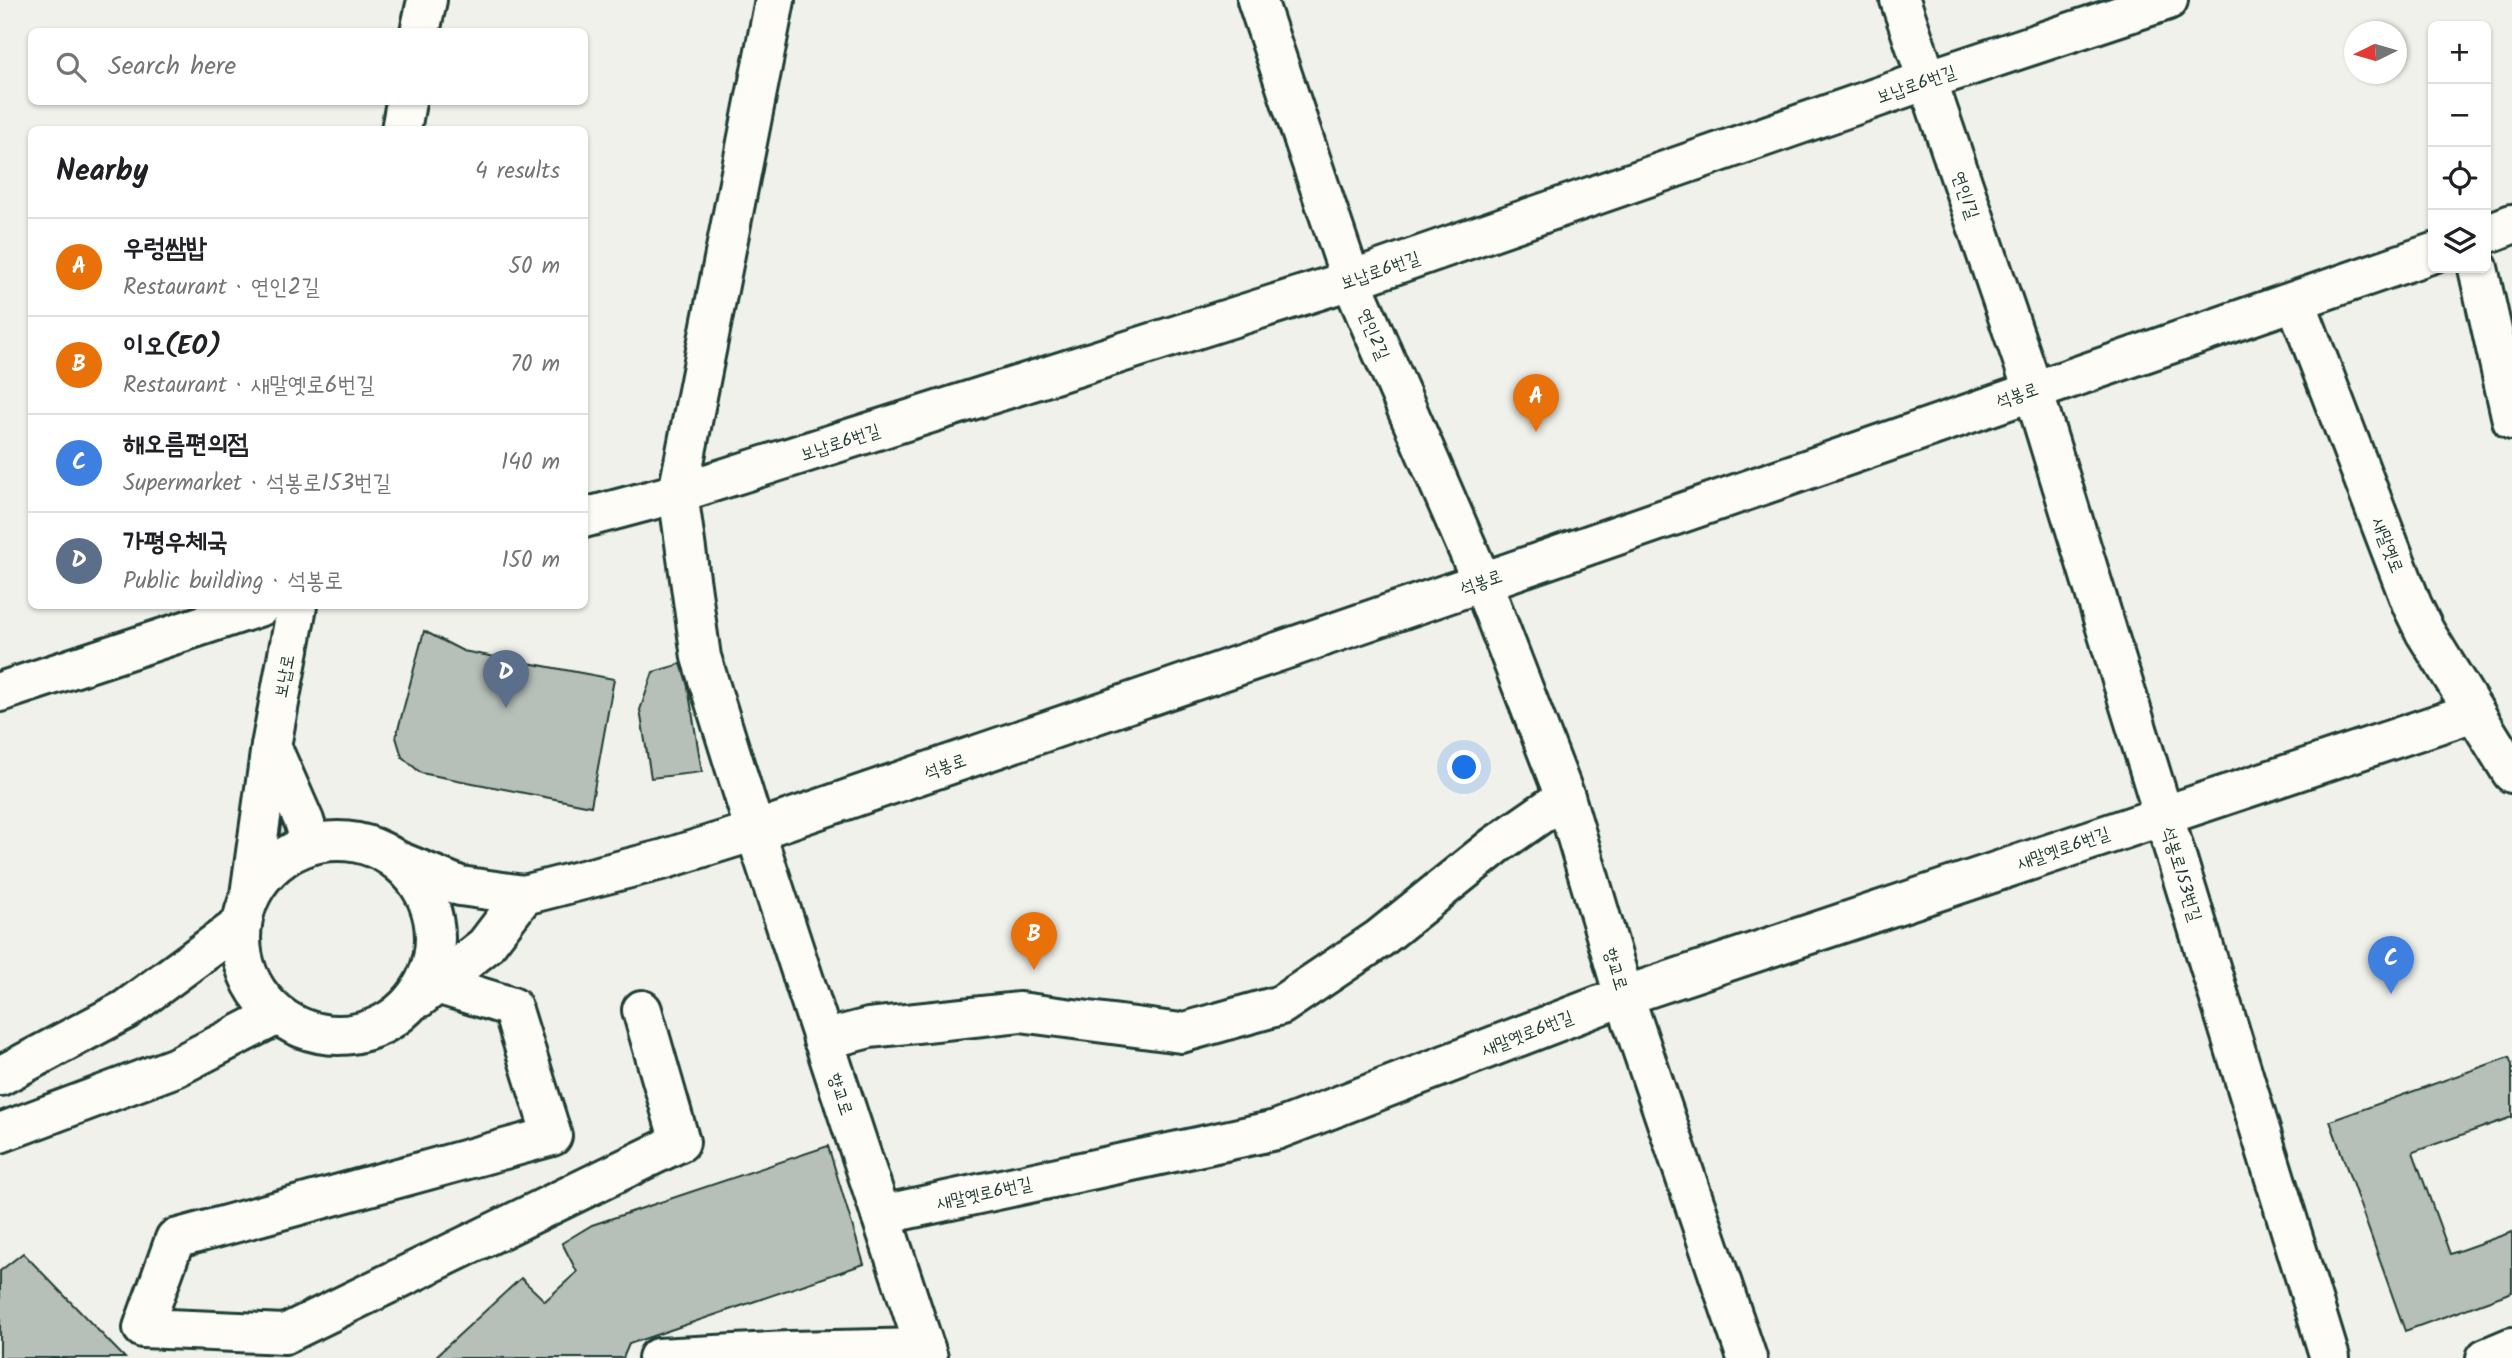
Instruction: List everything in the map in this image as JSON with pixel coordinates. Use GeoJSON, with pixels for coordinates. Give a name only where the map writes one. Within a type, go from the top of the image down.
{"type":"FeatureCollection","features":[{"type":"Feature","properties":{"kind":"street"},"geometry":{"type":"LineString","coordinates":[[421,28],[426,0]]}},
{"type":"Feature","properties":{"kind":"street","name":"향교로"},"geometry":{"type":"LineString","coordinates":[[775,0],[678,494],[701,657],[755,831],[926,1353]]}},
{"type":"Feature","properties":{"kind":"street","name":"연인2길"},"geometry":{"type":"LineString","coordinates":[[1257,0],[1350,280],[1482,582]]}},
{"type":"Feature","properties":{"kind":"street","name":"연인1길"},"geometry":{"type":"LineString","coordinates":[[1900,0],[2033,390]]}},
{"type":"Feature","properties":{"kind":"street","name":"보납로6번길"},"geometry":{"type":"LineString","coordinates":[[588,517],[678,494],[1350,280],[1927,80],[2168,0]]}},
{"type":"Feature","properties":{"kind":"street"},"geometry":{"type":"LineString","coordinates":[[402,126],[405,105]]}},
{"type":"Feature","properties":{"kind":"street"},"geometry":{"type":"LineString","coordinates":[[2491,232],[2512,225]]}},
{"type":"Feature","properties":{"kind":"street","name":"석봉로"},"geometry":{"type":"LineString","coordinates":[[524,895],[665,859],[755,831],[2428,255]]}},
{"type":"Feature","properties":{"kind":"street"},"geometry":{"type":"LineString","coordinates":[[2479,273],[2512,421]]}},
{"type":"Feature","properties":{"kind":"street","name":"새말옛로"},"geometry":{"type":"LineString","coordinates":[[2296,302],[2399,576],[2425,632],[2512,773]]}},
{"type":"Feature","properties":{"kind":"street","name":"석봉로153번길"},"geometry":{"type":"LineString","coordinates":[[2033,390],[2330,1358]]}},
{"type":"Feature","properties":{"kind":"street","name":"향교로"},"geometry":{"type":"LineString","coordinates":[[1482,582],[1565,797],[1624,996],[1747,1358]]}},
{"type":"Feature","properties":{"kind":"street"},"geometry":{"type":"LineString","coordinates":[[0,691],[252,609]]}},
{"type":"Feature","properties":{"kind":"street","name":"보납로"},"geometry":{"type":"LineString","coordinates":[[246,911],[271,746],[296,609]]}},
{"type":"Feature","properties":{"kind":"street","name":"새말옛로6번길"},"geometry":{"type":"LineString","coordinates":[[881,1215],[1276,1130],[1624,996],[2474,712]]}},
{"type":"Feature","properties":{"kind":"street"},"geometry":{"type":"LineString","coordinates":[[271,746],[304,821],[311,844]]}},
{"type":"Feature","properties":{"kind":"street"},"geometry":{"type":"LineString","coordinates":[[823,1040],[869,1028],[1020,1012],[1181,1032],[1281,1004],[1379,939],[1496,845],[1565,797]]}},
{"type":"Feature","properties":{"kind":"street"},"geometry":{"type":"LineString","coordinates":[[341,840],[371,845],[398,861],[460,886],[524,895],[485,946],[388,1023],[366,1032],[343,1036],[319,1035],[297,1027],[277,1015],[259,996],[248,974],[241,949],[246,911],[265,874],[285,856],[311,844],[341,840]]}},
{"type":"Feature","properties":{"kind":"street"},"geometry":{"type":"LineString","coordinates":[[398,861],[421,885],[433,916],[436,949],[427,981],[407,1009]]}},
{"type":"Feature","properties":{"kind":"street"},"geometry":{"type":"LineString","coordinates":[[0,1076],[125,1010],[246,911]]}},
{"type":"Feature","properties":{"kind":"street"},"geometry":{"type":"LineString","coordinates":[[437,984],[512,1007],[571,1195]]}},
{"type":"Feature","properties":{"kind":"street"},"geometry":{"type":"LineString","coordinates":[[552,1136],[175,1239],[143,1328],[285,1334],[680,1142],[642,1010]]}},
{"type":"Feature","properties":{"kind":"street"},"geometry":{"type":"LineString","coordinates":[[0,1133],[176,1067],[277,1015]]}},
{"type":"Feature","properties":{"kind":"street"},"geometry":{"type":"LineString","coordinates":[[2486,1358],[2512,1347]]}},
{"type":"Feature","properties":{"kind":"street"},"geometry":{"type":"LineString","coordinates":[[658,1358],[789,1351],[926,1353]]}},
{"type":"Feature","properties":{"kind":"building"},"geometry":{"type":"Polygon","coordinates":[[[424,631],[463,651],[614,679],[591,806],[421,773],[402,757],[396,737],[424,631]]]}},
{"type":"Feature","properties":{"kind":"building"},"geometry":{"type":"Polygon","coordinates":[[[684,663],[702,772],[651,778],[640,710],[653,672],[684,663]]]}},
{"type":"Feature","properties":{"kind":"building"},"geometry":{"type":"Polygon","coordinates":[[[2509,1057],[2512,1065],[2512,1117],[2413,1152],[2450,1254],[2512,1232],[2512,1292],[2405,1331],[2330,1121],[2509,1057]]]}},
{"type":"Feature","properties":{"kind":"building"},"geometry":{"type":"Polygon","coordinates":[[[828,1146],[864,1264],[629,1344],[623,1358],[434,1358],[521,1278],[545,1301],[577,1272],[562,1243],[592,1225],[828,1146]]]}},
{"type":"Feature","properties":{"kind":"building"},"geometry":{"type":"Polygon","coordinates":[[[23,1253],[125,1358],[0,1358],[0,1271],[23,1253]]]}},
{"type":"Feature","properties":{"kind":"place","name":"우렁쌈밥"},"geometry":{"type":"Point","coordinates":[1536,432]}},
{"type":"Feature","properties":{"kind":"place","name":"가평우체국"},"geometry":{"type":"Point","coordinates":[506,708]}},
{"type":"Feature","properties":{"kind":"place","name":"이오(EO)"},"geometry":{"type":"Point","coordinates":[1034,970]}},
{"type":"Feature","properties":{"kind":"place","name":"해오름편의점"},"geometry":{"type":"Point","coordinates":[2391,994]}}]}
